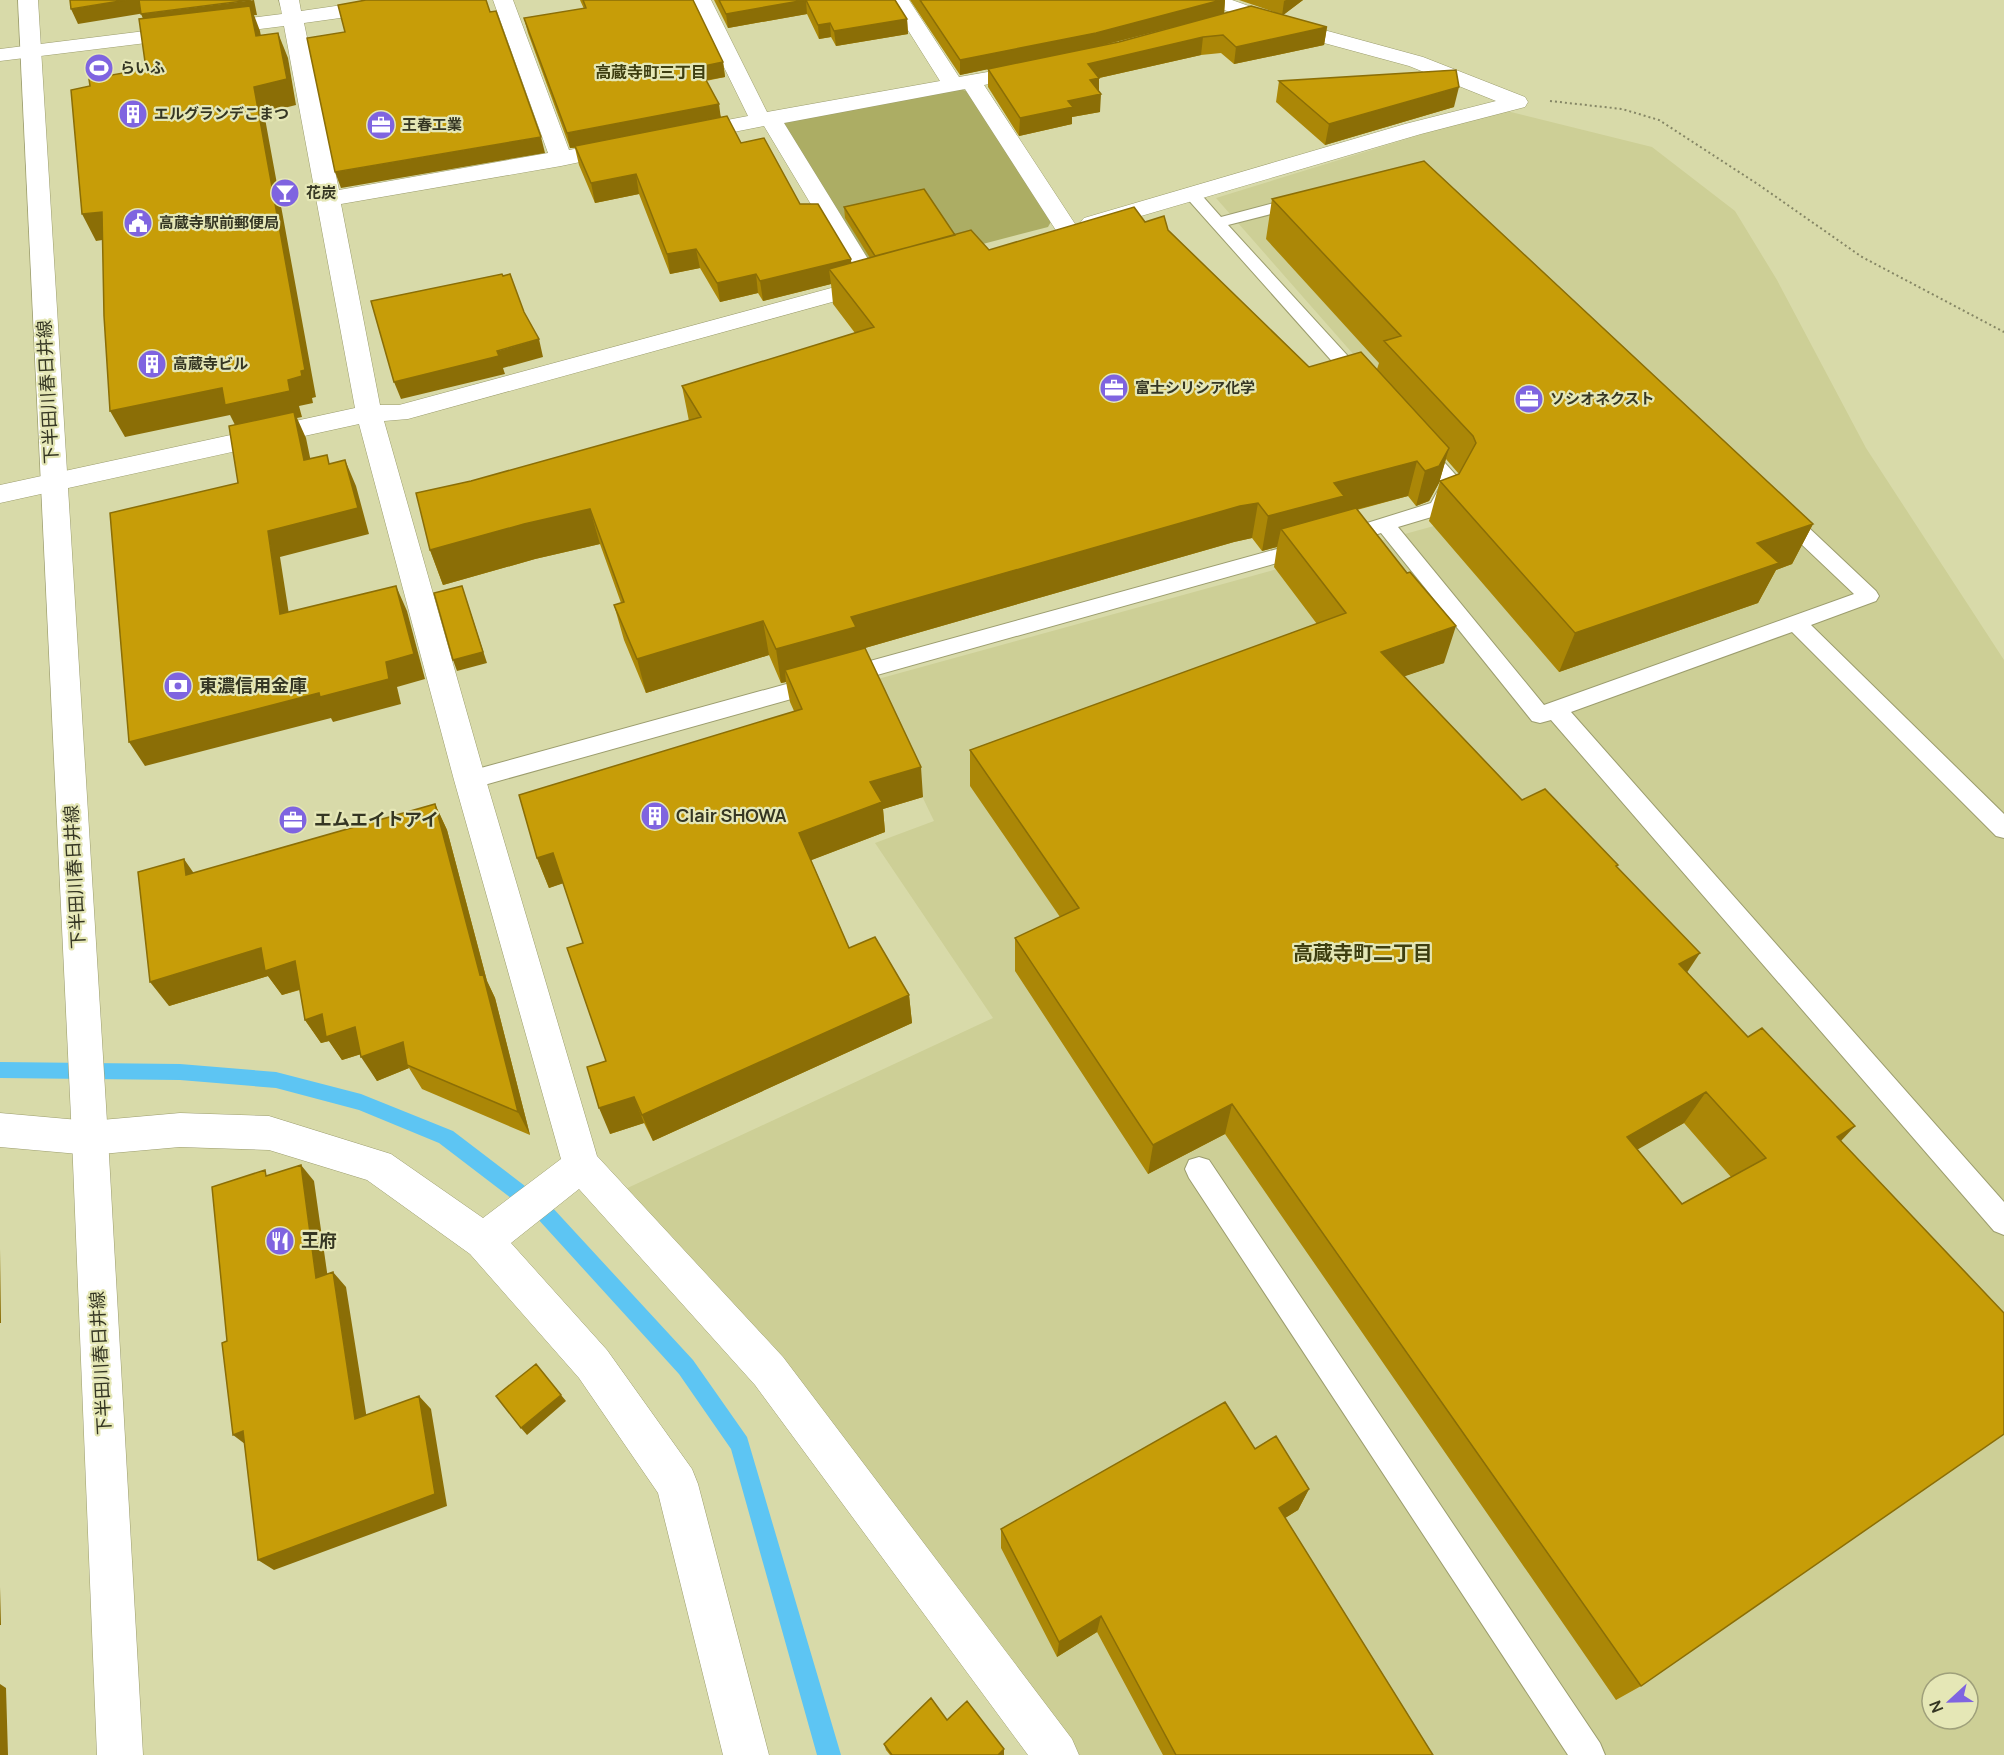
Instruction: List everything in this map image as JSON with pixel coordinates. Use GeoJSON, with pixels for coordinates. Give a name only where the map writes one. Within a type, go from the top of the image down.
{"type":"FeatureCollection","features":[{"type":"Feature","properties":{"kind":"street","name":"下半田川春日井線"},"geometry":{"type":"LineString","coordinates":[[28,0],[52,482],[89,1121],[120,1755]]}},
{"type":"Feature","properties":{"kind":"street"},"geometry":{"type":"LineString","coordinates":[[0,55],[291,10],[318,13],[426,0]]}},
{"type":"Feature","properties":{"kind":"street"},"geometry":{"type":"LineString","coordinates":[[503,0],[561,159]]}},
{"type":"Feature","properties":{"kind":"street"},"geometry":{"type":"LineString","coordinates":[[0,494],[369,413],[399,413],[883,281],[765,119],[701,0]]}},
{"type":"Feature","properties":{"kind":"street"},"geometry":{"type":"LineString","coordinates":[[899,0],[962,83],[1056,233],[1413,129],[1516,102]]}},
{"type":"Feature","properties":{"kind":"street"},"geometry":{"type":"LineString","coordinates":[[1216,0],[1247,15],[1403,57],[1445,71],[1516,102]]}},
{"type":"Feature","properties":{"kind":"street"},"geometry":{"type":"LineString","coordinates":[[291,10],[369,413],[470,780],[581,1165],[769,1371],[1056,1755]]}},
{"type":"Feature","properties":{"kind":"street"},"geometry":{"type":"LineString","coordinates":[[1214,26],[1247,15]]}},
{"type":"Feature","properties":{"kind":"street"},"geometry":{"type":"LineString","coordinates":[[666,138],[1056,66]]}},
{"type":"Feature","properties":{"kind":"street"},"geometry":{"type":"LineString","coordinates":[[329,199],[643,143]]}},
{"type":"Feature","properties":{"kind":"street"},"geometry":{"type":"LineString","coordinates":[[0,1130],[89,1121],[180,1130],[269,1133],[378,1166],[484,1241],[593,1364],[677,1484],[746,1755]]}},
{"type":"Feature","properties":{"kind":"street"},"geometry":{"type":"LineString","coordinates":[[484,1241],[581,1165]]}},
{"type":"Feature","properties":{"kind":"lane"},"geometry":{"type":"LineString","coordinates":[[1192,195],[1373,396]]}},
{"type":"Feature","properties":{"kind":"lane"},"geometry":{"type":"LineString","coordinates":[[1217,223],[1318,197]]}},
{"type":"Feature","properties":{"kind":"lane"},"geometry":{"type":"LineString","coordinates":[[470,780],[1386,526],[1438,508],[1452,482],[1405,430]]}},
{"type":"Feature","properties":{"kind":"lane"},"geometry":{"type":"LineString","coordinates":[[1386,526],[1540,715],[1869,596],[1767,500]]}},
{"type":"Feature","properties":{"kind":"lane"},"geometry":{"type":"LineString","coordinates":[[1796,623],[2004,829]]}},
{"type":"Feature","properties":{"kind":"lane"},"geometry":{"type":"LineString","coordinates":[[1554,709],[2004,1222]]}},
{"type":"Feature","properties":{"kind":"lane"},"geometry":{"type":"LineString","coordinates":[[1199,1169],[1588,1755]]}},
{"type":"Feature","properties":{"kind":"path"},"geometry":{"type":"LineString","coordinates":[[1516,102],[1546,100],[1622,109],[1659,120],[1759,185],[1862,257],[2004,332]]}},
{"type":"Feature","properties":{"kind":"shaded area"},"geometry":{"type":"Polygon","coordinates":[[[955,88],[971,92],[1053,218],[1048,227],[872,273],[781,124],[786,119],[955,88]]]}},
{"type":"Feature","properties":{"kind":"shaded area"},"geometry":{"type":"Polygon","coordinates":[[[1507,111],[1652,147],[1735,211],[1777,280],[1866,448],[2004,660],[2004,1755],[1077,1755],[621,1191],[993,1018],[875,843],[934,821],[867,682],[1434,526],[1471,488],[1216,198],[1452,125],[1507,111]]]}},
{"type":"Feature","properties":{"kind":"building"},"geometry":{"type":"Polygon","coordinates":[[[70,0],[126,0],[71,9],[70,0]]]}},
{"type":"Feature","properties":{"kind":"building"},"geometry":{"type":"Polygon","coordinates":[[[139,0],[251,0],[141,14],[139,0]]]}},
{"type":"Feature","properties":{"kind":"building"},"geometry":{"type":"Polygon","coordinates":[[[366,0],[486,0],[490,12],[496,11],[541,137],[335,172],[307,38],[345,32],[338,5],[366,0]]]}},
{"type":"Feature","properties":{"kind":"building"},"geometry":{"type":"Polygon","coordinates":[[[583,0],[693,0],[723,62],[699,67],[719,104],[567,133],[524,18],[586,8],[583,0]]]}},
{"type":"Feature","properties":{"kind":"building"},"geometry":{"type":"Polygon","coordinates":[[[719,0],[805,0],[726,14],[719,0]]]}},
{"type":"Feature","properties":{"kind":"building"},"geometry":{"type":"Polygon","coordinates":[[[806,0],[895,0],[907,19],[834,31],[830,23],[818,25],[806,0]]]}},
{"type":"Feature","properties":{"kind":"building"},"geometry":{"type":"Polygon","coordinates":[[[920,0],[1221,0],[1096,33],[960,60],[920,0]]]}},
{"type":"Feature","properties":{"kind":"building"},"geometry":{"type":"Polygon","coordinates":[[[250,6],[256,36],[278,33],[287,79],[254,87],[305,370],[301,371],[302,376],[288,380],[290,391],[225,405],[222,388],[110,411],[104,316],[102,212],[82,214],[71,90],[90,86],[89,79],[146,69],[139,19],[250,6]]]}},
{"type":"Feature","properties":{"kind":"building"},"geometry":{"type":"Polygon","coordinates":[[[1251,6],[1327,27],[1236,47],[1223,35],[1203,37],[1088,64],[1099,78],[1090,80],[1101,94],[1068,101],[1073,107],[1020,118],[988,69],[1119,42],[1251,6]]]}},
{"type":"Feature","properties":{"kind":"building"},"geometry":{"type":"Polygon","coordinates":[[[1456,70],[1459,87],[1329,124],[1279,81],[1456,70]]]}},
{"type":"Feature","properties":{"kind":"building"},"geometry":{"type":"Polygon","coordinates":[[[727,116],[741,143],[764,138],[800,204],[818,204],[851,259],[760,281],[756,274],[717,283],[696,249],[667,254],[636,174],[591,183],[575,146],[727,116]]]}},
{"type":"Feature","properties":{"kind":"building"},"geometry":{"type":"Polygon","coordinates":[[[1424,161],[1813,524],[1757,543],[1779,563],[1575,633],[1440,481],[1459,474],[1476,443],[1473,436],[1384,341],[1401,336],[1272,199],[1424,161]]]}},
{"type":"Feature","properties":{"kind":"building"},"geometry":{"type":"Polygon","coordinates":[[[924,189],[955,235],[875,256],[844,207],[924,189]]]}},
{"type":"Feature","properties":{"kind":"building"},"geometry":{"type":"Polygon","coordinates":[[[1134,207],[1145,222],[1164,216],[1168,230],[1309,367],[1361,352],[1449,448],[1439,466],[1425,471],[1417,461],[1334,483],[1344,496],[1268,516],[1258,503],[1240,506],[851,617],[856,627],[776,649],[763,621],[637,659],[614,605],[624,602],[590,509],[524,524],[430,550],[416,493],[471,481],[701,417],[682,386],[874,327],[829,269],[971,230],[989,250],[1134,207]]]}},
{"type":"Feature","properties":{"kind":"building"},"geometry":{"type":"Polygon","coordinates":[[[502,274],[503,276],[510,274],[524,312],[539,339],[497,351],[499,356],[394,382],[371,301],[502,274]]]}},
{"type":"Feature","properties":{"kind":"building"},"geometry":{"type":"Polygon","coordinates":[[[294,412],[304,460],[327,455],[329,464],[345,460],[358,508],[268,531],[280,614],[396,586],[414,654],[386,662],[389,679],[320,697],[319,693],[129,742],[110,513],[238,483],[229,426],[294,412]]]}},
{"type":"Feature","properties":{"kind":"building"},"geometry":{"type":"Polygon","coordinates":[[[1356,508],[1407,573],[1410,572],[1456,626],[1381,652],[1522,800],[1545,789],[1618,865],[1616,866],[1700,953],[1679,964],[1748,1037],[1762,1028],[1855,1126],[1837,1137],[2004,1313],[2004,1434],[1641,1686],[1232,1104],[1153,1145],[1015,938],[1079,908],[970,750],[1346,613],[1281,529],[1356,508]],[[1706,1092],[1627,1137],[1682,1204],[1766,1158],[1706,1092]]]}},
{"type":"Feature","properties":{"kind":"building"},"geometry":{"type":"Polygon","coordinates":[[[462,586],[483,652],[453,660],[434,593],[462,586]]]}},
{"type":"Feature","properties":{"kind":"building"},"geometry":{"type":"Polygon","coordinates":[[[865,648],[921,767],[870,782],[882,802],[799,833],[849,948],[875,937],[909,995],[642,1115],[634,1097],[599,1108],[587,1067],[606,1061],[567,948],[583,943],[553,853],[537,858],[519,795],[802,709],[785,670],[865,648]]]}},
{"type":"Feature","properties":{"kind":"building"},"geometry":{"type":"Polygon","coordinates":[[[435,804],[480,975],[483,974],[518,1112],[407,1065],[403,1042],[361,1057],[355,1027],[326,1037],[322,1014],[305,1020],[295,961],[265,971],[261,948],[150,982],[138,872],[184,859],[186,875],[435,804]]]}},
{"type":"Feature","properties":{"kind":"building"},"geometry":{"type":"Polygon","coordinates":[[[301,1165],[316,1278],[333,1272],[355,1419],[419,1396],[435,1494],[258,1560],[243,1431],[233,1435],[222,1343],[227,1341],[212,1187],[265,1170],[266,1176],[301,1165]]]}},
{"type":"Feature","properties":{"kind":"building"},"geometry":{"type":"Polygon","coordinates":[[[536,1364],[561,1395],[521,1428],[496,1396],[536,1364]]]}},
{"type":"Feature","properties":{"kind":"building"},"geometry":{"type":"Polygon","coordinates":[[[1225,1402],[1255,1449],[1276,1436],[1309,1489],[1279,1508],[1433,1755],[1176,1755],[1101,1616],[1059,1642],[1001,1529],[1225,1402]]]}},
{"type":"Feature","properties":{"kind":"building"},"geometry":{"type":"Polygon","coordinates":[[[931,1698],[947,1720],[967,1701],[1004,1749],[998,1755],[892,1755],[884,1744],[931,1698]]]}},
{"type":"Feature","properties":{"kind":"waterway"},"geometry":{"type":"LineString","coordinates":[[0,1070],[180,1072],[276,1080],[361,1102],[446,1137],[544,1212],[686,1367],[740,1444],[829,1755]]}},
{"type":"Feature","properties":{"kind":"place","name":"らいふ"},"geometry":{"type":"Point","coordinates":[99,68]}},
{"type":"Feature","properties":{"kind":"place","name":"エルグランデこまつ"},"geometry":{"type":"Point","coordinates":[133,114]}},
{"type":"Feature","properties":{"kind":"place","name":"王春工業"},"geometry":{"type":"Point","coordinates":[381,125]}},
{"type":"Feature","properties":{"kind":"place","name":"花炭"},"geometry":{"type":"Point","coordinates":[285,193]}},
{"type":"Feature","properties":{"kind":"place","name":"高蔵寺駅前郵便局"},"geometry":{"type":"Point","coordinates":[138,223]}},
{"type":"Feature","properties":{"kind":"place","name":"高蔵寺ビル"},"geometry":{"type":"Point","coordinates":[152,364]}},
{"type":"Feature","properties":{"kind":"place","name":"富士シリシア化学"},"geometry":{"type":"Point","coordinates":[1114,388]}},
{"type":"Feature","properties":{"kind":"place","name":"ソシオネクスト"},"geometry":{"type":"Point","coordinates":[1529,399]}},
{"type":"Feature","properties":{"kind":"place","name":"東濃信用金庫"},"geometry":{"type":"Point","coordinates":[178,686]}},
{"type":"Feature","properties":{"kind":"place","name":"Clair SHOWA"},"geometry":{"type":"Point","coordinates":[655,816]}},
{"type":"Feature","properties":{"kind":"place","name":"エムエイトアイ"},"geometry":{"type":"Point","coordinates":[293,820]}},
{"type":"Feature","properties":{"kind":"place","name":"王府"},"geometry":{"type":"Point","coordinates":[280,1241]}},
{"type":"Feature","properties":{"kind":"district","name":"高蔵寺町三丁目"},"geometry":{"type":"Point","coordinates":[651,72]}},
{"type":"Feature","properties":{"kind":"district","name":"高蔵寺町二丁目"},"geometry":{"type":"Point","coordinates":[1363,953]}}]}
